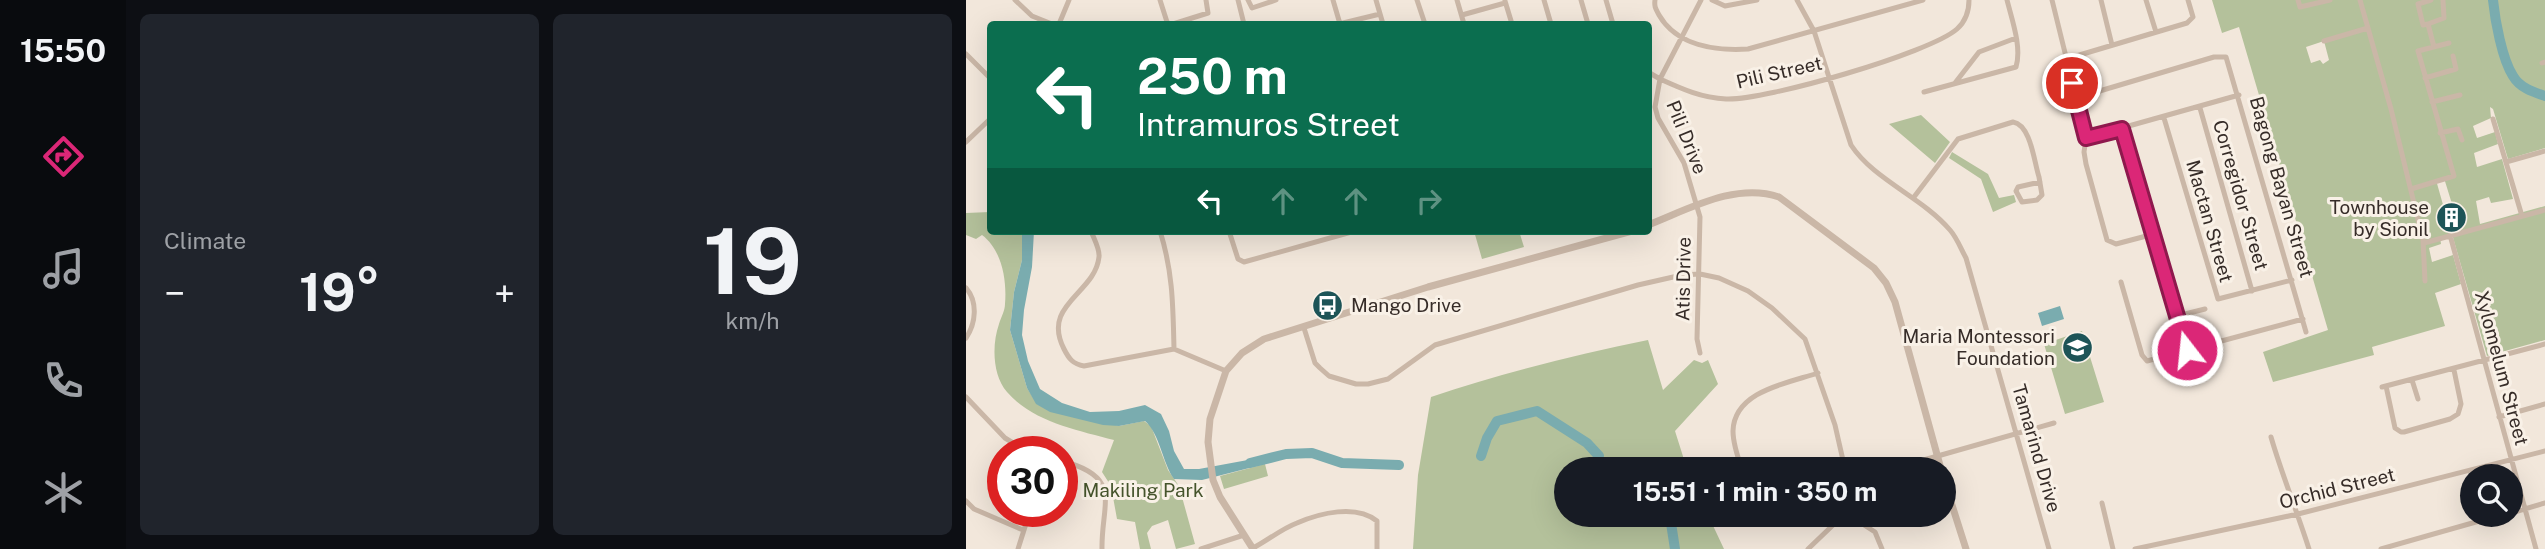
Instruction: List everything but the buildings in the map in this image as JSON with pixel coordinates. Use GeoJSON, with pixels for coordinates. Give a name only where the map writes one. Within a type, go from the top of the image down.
{"type":"FeatureCollection","features":[{"type":"Feature","properties":{"kind":"street"},"geometry":{"type":"LineString","coordinates":[[1015,0],[1032,16],[1044,21]]}},
{"type":"Feature","properties":{"kind":"street"},"geometry":{"type":"LineString","coordinates":[[1060,21],[1069,0]]}},
{"type":"Feature","properties":{"kind":"street"},"geometry":{"type":"LineString","coordinates":[[1160,0],[1167,21]]}},
{"type":"Feature","properties":{"kind":"street"},"geometry":{"type":"LineString","coordinates":[[1182,21],[1208,13],[1206,0]]}},
{"type":"Feature","properties":{"kind":"street"},"geometry":{"type":"LineString","coordinates":[[1238,0],[1243,21]]}},
{"type":"Feature","properties":{"kind":"street"},"geometry":{"type":"LineString","coordinates":[[1248,0],[1252,8],[1276,0]]}},
{"type":"Feature","properties":{"kind":"street"},"geometry":{"type":"LineString","coordinates":[[1333,0],[1339,21]]}},
{"type":"Feature","properties":{"kind":"street"},"geometry":{"type":"LineString","coordinates":[[1376,0],[1382,21]]}},
{"type":"Feature","properties":{"kind":"street"},"geometry":{"type":"LineString","coordinates":[[1417,0],[1423,21]]}},
{"type":"Feature","properties":{"kind":"street"},"geometry":{"type":"LineString","coordinates":[[1457,0],[1463,21]]}},
{"type":"Feature","properties":{"kind":"street"},"geometry":{"type":"LineString","coordinates":[[1544,0],[1550,21]]}},
{"type":"Feature","properties":{"kind":"street"},"geometry":{"type":"LineString","coordinates":[[1581,0],[1587,21]]}},
{"type":"Feature","properties":{"kind":"street"},"geometry":{"type":"LineString","coordinates":[[1606,0],[1612,21]]}},
{"type":"Feature","properties":{"kind":"street"},"geometry":{"type":"LineString","coordinates":[[1654,0],[1654,6],[1665,25],[1704,47],[1724,51],[1748,50],[1923,0]]}},
{"type":"Feature","properties":{"kind":"street"},"geometry":{"type":"LineString","coordinates":[[1660,79],[1701,0]]}},
{"type":"Feature","properties":{"kind":"street"},"geometry":{"type":"LineString","coordinates":[[1712,0],[1725,6],[1758,0]]}},
{"type":"Feature","properties":{"kind":"street","name":"Tamarind Drive"},"geometry":{"type":"LineString","coordinates":[[1797,0],[1814,31],[1845,131],[1858,156],[1913,197],[1952,231],[1966,258],[2049,549]]}},
{"type":"Feature","properties":{"kind":"street","name":"Pili Street"},"geometry":{"type":"LineString","coordinates":[[1652,74],[1695,95],[1726,99],[1749,98],[1933,45],[1965,20],[1969,12],[1969,0]]}},
{"type":"Feature","properties":{"kind":"street"},"geometry":{"type":"LineString","coordinates":[[1924,92],[2016,67],[2016,38],[2007,0]]}},
{"type":"Feature","properties":{"kind":"street"},"geometry":{"type":"LineString","coordinates":[[2052,0],[2086,138],[2085,164],[2107,240],[2116,244],[2154,234]]}},
{"type":"Feature","properties":{"kind":"street"},"geometry":{"type":"LineString","coordinates":[[2101,0],[2112,45]]}},
{"type":"Feature","properties":{"kind":"street"},"geometry":{"type":"LineString","coordinates":[[2146,0],[2156,32]]}},
{"type":"Feature","properties":{"kind":"street"},"geometry":{"type":"LineString","coordinates":[[2066,59],[2190,21],[2193,17],[2189,0]]}},
{"type":"Feature","properties":{"kind":"street"},"geometry":{"type":"LineString","coordinates":[[2298,0],[2300,7],[2330,0]]}},
{"type":"Feature","properties":{"kind":"street"},"geometry":{"type":"LineString","coordinates":[[2360,0],[2424,243],[2425,281]]}},
{"type":"Feature","properties":{"kind":"street"},"geometry":{"type":"LineString","coordinates":[[2431,0],[2418,4],[2423,25],[2444,18],[2443,0]]}},
{"type":"Feature","properties":{"kind":"street"},"geometry":{"type":"LineString","coordinates":[[1462,15],[1505,1],[1511,21]]}},
{"type":"Feature","properties":{"kind":"street"},"geometry":{"type":"LineString","coordinates":[[1352,21],[1380,14]]}},
{"type":"Feature","properties":{"kind":"street"},"geometry":{"type":"LineString","coordinates":[[2428,23],[2434,47]]}},
{"type":"Feature","properties":{"kind":"street"},"geometry":{"type":"LineString","coordinates":[[2324,41],[2368,28]]}},
{"type":"Feature","properties":{"kind":"street"},"geometry":{"type":"LineString","coordinates":[[1955,83],[1979,52],[2016,38]]}},
{"type":"Feature","properties":{"kind":"street"},"geometry":{"type":"LineString","coordinates":[[2411,189],[2452,178],[2418,51],[2449,43]]}},
{"type":"Feature","properties":{"kind":"street"},"geometry":{"type":"LineString","coordinates":[[966,54],[987,75]]}},
{"type":"Feature","properties":{"kind":"street","name":"Bagong Bayan Street"},"geometry":{"type":"LineString","coordinates":[[2077,98],[2222,56],[2229,61],[2306,332]]}},
{"type":"Feature","properties":{"kind":"street"},"geometry":{"type":"LineString","coordinates":[[2425,78],[2456,69],[2452,56]]}},
{"type":"Feature","properties":{"kind":"street","name":"Pili Drive"},"geometry":{"type":"LineString","coordinates":[[1660,79],[1654,107],[1684,163],[1695,206]]}},
{"type":"Feature","properties":{"kind":"street"},"geometry":{"type":"LineString","coordinates":[[2086,138],[2239,95]]}},
{"type":"Feature","properties":{"kind":"street"},"geometry":{"type":"LineString","coordinates":[[2432,102],[2460,95]]}},
{"type":"Feature","properties":{"kind":"street","name":"Corregidor Street"},"geometry":{"type":"LineString","coordinates":[[2200,108],[2252,291]]}},
{"type":"Feature","properties":{"kind":"street","name":"Mactan Street"},"geometry":{"type":"LineString","coordinates":[[2164,118],[2216,296],[2221,300],[2292,280]]}},
{"type":"Feature","properties":{"kind":"street"},"geometry":{"type":"LineString","coordinates":[[2493,119],[2522,216]]}},
{"type":"Feature","properties":{"kind":"street"},"geometry":{"type":"LineString","coordinates":[[966,142],[987,122]]}},
{"type":"Feature","properties":{"kind":"street"},"geometry":{"type":"LineString","coordinates":[[1913,197],[1958,139],[2012,122],[2017,122],[2024,128],[2040,182],[2042,195],[2040,198],[2022,202],[2018,200],[2018,187],[2040,182]]}},
{"type":"Feature","properties":{"kind":"street"},"geometry":{"type":"LineString","coordinates":[[2122,129],[2187,350]]}},
{"type":"Feature","properties":{"kind":"street"},"geometry":{"type":"LineString","coordinates":[[2440,133],[2458,129],[2462,140]]}},
{"type":"Feature","properties":{"kind":"street"},"geometry":{"type":"LineString","coordinates":[[2505,162],[2545,151]]}},
{"type":"Feature","properties":{"kind":"street"},"geometry":{"type":"LineString","coordinates":[[1652,223],[1736,193],[1762,191],[1779,197],[1874,268],[1886,283],[1895,302],[1936,456]]}},
{"type":"Feature","properties":{"kind":"street","name":"Atis Drive"},"geometry":{"type":"LineString","coordinates":[[1695,206],[1700,218],[1697,339],[1700,353]]}},
{"type":"Feature","properties":{"kind":"street"},"geometry":{"type":"LineString","coordinates":[[2424,243],[2545,210]]}},
{"type":"Feature","properties":{"kind":"street"},"geometry":{"type":"LineString","coordinates":[[1092,235],[1099,256],[1096,268],[1092,277],[1067,303],[1059,321],[1062,346],[1069,359],[1084,366],[1174,349],[1226,371]]}},
{"type":"Feature","properties":{"kind":"street"},"geometry":{"type":"LineString","coordinates":[[1161,235],[1174,296],[1174,349]]}},
{"type":"Feature","properties":{"kind":"street"},"geometry":{"type":"LineString","coordinates":[[1230,235],[1240,262],[1340,235]]}},
{"type":"Feature","properties":{"kind":"street"},"geometry":{"type":"LineString","coordinates":[[1377,549],[1377,521],[1369,515],[1353,511],[1336,512],[1297,523],[1253,549],[1220,497],[1210,462],[1210,419],[1226,371],[1242,353],[1254,345],[1428,287],[1617,235]]}},
{"type":"Feature","properties":{"kind":"street","name":"Xylomelum Street"},"geometry":{"type":"LineString","coordinates":[[2450,235],[2536,549]]}},
{"type":"Feature","properties":{"kind":"street"},"geometry":{"type":"LineString","coordinates":[[1304,328],[1314,363],[1337,378],[1356,384],[1368,384],[1388,379],[1435,345],[1638,285],[1682,275],[1700,274],[1719,278],[1748,291],[1772,308],[1805,339],[1835,425],[1842,457]]}},
{"type":"Feature","properties":{"kind":"street"},"geometry":{"type":"LineString","coordinates":[[2121,282],[2145,360],[2150,361],[2303,319]]}},
{"type":"Feature","properties":{"kind":"street"},"geometry":{"type":"LineString","coordinates":[[966,288],[974,305],[974,318],[966,338]]}},
{"type":"Feature","properties":{"kind":"street"},"geometry":{"type":"LineString","coordinates":[[2178,316],[2205,309]]}},
{"type":"Feature","properties":{"kind":"street"},"geometry":{"type":"LineString","coordinates":[[2454,370],[2460,404],[2458,414],[2450,419],[2404,432],[2395,428],[2384,386],[2454,370],[2545,344]]}},
{"type":"Feature","properties":{"kind":"street"},"geometry":{"type":"LineString","coordinates":[[1739,457],[1733,434],[1734,421],[1741,408],[1756,394],[1818,373]]}},
{"type":"Feature","properties":{"kind":"street"},"geometry":{"type":"LineString","coordinates":[[2412,380],[2418,399]]}},
{"type":"Feature","properties":{"kind":"street"},"geometry":{"type":"LineString","coordinates":[[966,397],[1003,436]]}},
{"type":"Feature","properties":{"kind":"street"},"geometry":{"type":"LineString","coordinates":[[2499,417],[2545,404]]}},
{"type":"Feature","properties":{"kind":"street"},"geometry":{"type":"LineString","coordinates":[[1933,457],[2054,423]]}},
{"type":"Feature","properties":{"kind":"street"},"geometry":{"type":"LineString","coordinates":[[2271,437],[2284,483],[2291,494],[2309,549]]}},
{"type":"Feature","properties":{"kind":"street","name":"Orchid Street"},"geometry":{"type":"LineString","coordinates":[[2135,549],[2298,514],[2545,451]]}},
{"type":"Feature","properties":{"kind":"street"},"geometry":{"type":"LineString","coordinates":[[1078,466],[1095,475],[1104,489],[1107,506],[1102,549]]}},
{"type":"Feature","properties":{"kind":"street"},"geometry":{"type":"LineString","coordinates":[[966,501],[974,509],[1023,530]]}},
{"type":"Feature","properties":{"kind":"street"},"geometry":{"type":"LineString","coordinates":[[2102,503],[2113,549]]}},
{"type":"Feature","properties":{"kind":"street"},"geometry":{"type":"LineString","coordinates":[[2524,509],[2545,503]]}},
{"type":"Feature","properties":{"kind":"street"},"geometry":{"type":"LineString","coordinates":[[1956,518],[1966,549]]}},
{"type":"Feature","properties":{"kind":"street"},"geometry":{"type":"LineString","coordinates":[[1018,549],[1024,527]]}},
{"type":"Feature","properties":{"kind":"street"},"geometry":{"type":"LineString","coordinates":[[1808,549],[1831,527]]}},
{"type":"Feature","properties":{"kind":"street"},"geometry":{"type":"LineString","coordinates":[[1866,527],[1875,533],[1882,549]]}},
{"type":"Feature","properties":{"kind":"street"},"geometry":{"type":"LineString","coordinates":[[2381,549],[2460,527]]}},
{"type":"Feature","properties":{"kind":"street"},"geometry":{"type":"LineString","coordinates":[[1201,549],[1244,535]]}},
{"type":"Feature","properties":{"kind":"green space"},"geometry":{"type":"Polygon","coordinates":[[[2212,0],[2545,0],[2545,148],[2508,159],[2493,109],[2490,107],[2491,118],[2473,126],[2477,138],[2495,132],[2498,144],[2474,153],[2477,167],[2502,159],[2513,199],[2491,203],[2489,197],[2476,201],[2480,224],[2545,206],[2545,340],[2487,356],[2452,234],[2440,237],[2441,244],[2429,248],[2432,262],[2453,255],[2461,284],[2435,293],[2445,326],[2372,347],[2374,355],[2273,382],[2263,352],[2328,330],[2239,27],[2222,33],[2212,0]],[[2324,41],[2306,47],[2311,63],[2320,60],[2323,64],[2329,60],[2324,41]],[[2444,178],[2436,180],[2451,233],[2460,230],[2444,178]]]}},
{"type":"Feature","properties":{"kind":"green space"},"geometry":{"type":"Polygon","coordinates":[[[1921,115],[1950,142],[1935,163],[1889,124],[1921,115]]]}},
{"type":"Feature","properties":{"kind":"green space"},"geometry":{"type":"Polygon","coordinates":[[[1952,152],[1988,174],[1999,198],[2014,195],[2016,202],[1993,212],[1981,179],[1949,158],[1952,152]]]}},
{"type":"Feature","properties":{"kind":"green space","name":"Makiling Park"},"geometry":{"type":"Polygon","coordinates":[[[987,212],[987,235],[1023,235],[1022,260],[1014,292],[1010,330],[1027,388],[1037,404],[1119,426],[1144,421],[1151,426],[1168,470],[1179,486],[1195,544],[1176,549],[1168,520],[1152,526],[1147,533],[1151,549],[1140,549],[1135,522],[1117,519],[1111,486],[1102,472],[1114,440],[1043,418],[1029,411],[1002,385],[998,377],[994,350],[1005,307],[1002,266],[989,241],[982,235],[976,239],[966,235],[966,213],[987,212]]]}},
{"type":"Feature","properties":{"kind":"green space"},"geometry":{"type":"Polygon","coordinates":[[[1475,235],[1520,235],[1524,247],[1482,259],[1475,235]]]}},
{"type":"Feature","properties":{"kind":"green space"},"geometry":{"type":"Polygon","coordinates":[[[2082,331],[2104,402],[2065,414],[2044,344],[2082,331]]]}},
{"type":"Feature","properties":{"kind":"green space"},"geometry":{"type":"Polygon","coordinates":[[[1648,340],[1663,390],[1694,360],[1702,363],[1708,360],[1718,384],[1675,431],[1683,457],[1554,457],[1554,527],[1714,527],[1724,549],[1413,549],[1418,475],[1431,397],[1593,352],[1648,340]]]}},
{"type":"Feature","properties":{"kind":"green space"},"geometry":{"type":"Polygon","coordinates":[[[1265,464],[1268,476],[1224,489],[1220,476],[1265,464]]]}},
{"type":"Feature","properties":{"kind":"water"},"geometry":{"type":"Polygon","coordinates":[[[1022,235],[1034,235],[1022,335],[1028,361],[1040,389],[1062,403],[1090,412],[1119,411],[1145,405],[1161,414],[1174,451],[1184,469],[1199,469],[1264,457],[1265,464],[1202,480],[1174,479],[1154,433],[1145,421],[1119,426],[1103,425],[1050,412],[1036,404],[1027,388],[1010,330],[1014,292],[1022,260],[1022,235]]]}},
{"type":"Feature","properties":{"kind":"water"},"geometry":{"type":"Polygon","coordinates":[[[2060,306],[2064,319],[2042,326],[2038,313],[2060,306]]]}},
{"type":"Feature","properties":{"kind":"waterway"},"geometry":{"type":"LineString","coordinates":[[2493,0],[2502,50],[2509,69],[2523,87],[2545,96]]}},
{"type":"Feature","properties":{"kind":"waterway"},"geometry":{"type":"LineString","coordinates":[[1481,456],[1497,421],[1537,411],[1587,443],[1599,456]]}},
{"type":"Feature","properties":{"kind":"waterway"},"geometry":{"type":"LineString","coordinates":[[1250,463],[1286,454],[1312,453],[1342,463],[1399,465]]}},
{"type":"Feature","properties":{"kind":"waterway"},"geometry":{"type":"LineString","coordinates":[[1672,527],[1675,549]]}},
{"type":"Feature","properties":{"kind":"place","name":"Townhouse by Sionil"},"geometry":{"type":"Point","coordinates":[2452,218]}},
{"type":"Feature","properties":{"kind":"place","name":"Mango Drive"},"geometry":{"type":"Point","coordinates":[1328,305]}},
{"type":"Feature","properties":{"kind":"place","name":"Maria Montessori Foundation"},"geometry":{"type":"Point","coordinates":[2078,347]}},
{"type":"Feature","properties":{"kind":"route"},"geometry":{"type":"LineString","coordinates":[[2072,83],[2086,138],[2122,129],[2187,350]]}}]}
